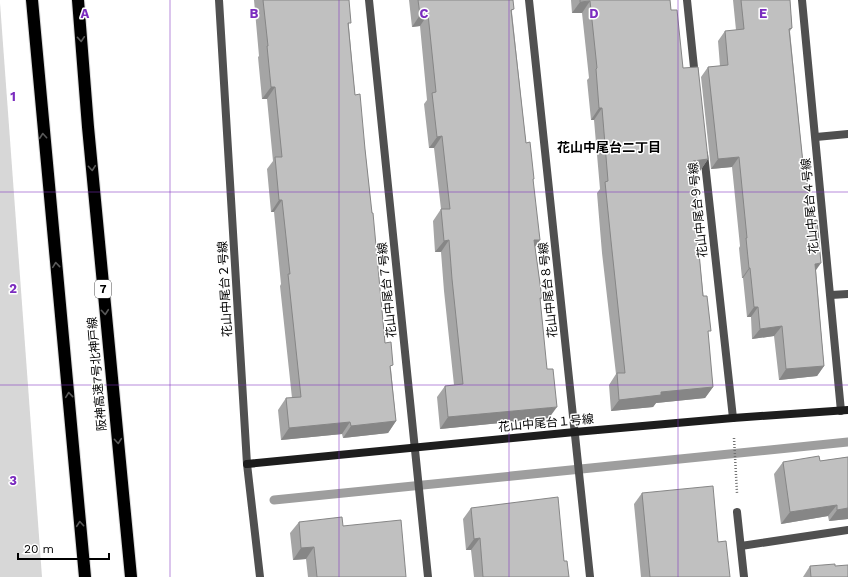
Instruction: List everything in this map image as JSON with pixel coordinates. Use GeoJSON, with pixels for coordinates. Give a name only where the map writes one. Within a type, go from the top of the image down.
{"type":"FeatureCollection","features":[{"type":"Feature","properties":{"kind":"highway"},"geometry":{"type":"LineString","coordinates":[[32,0],[43,134],[85,577]]}},
{"type":"Feature","properties":{"kind":"highway","name":"阪神高速7号北神戸線"},"geometry":{"type":"LineString","coordinates":[[78,0],[88,135],[131,577]]}},
{"type":"Feature","properties":{"kind":"street","name":"花山中尾台２号線"},"geometry":{"type":"LineString","coordinates":[[219,0],[247,464],[260,577]]}},
{"type":"Feature","properties":{"kind":"street","name":"花山中尾台７号線"},"geometry":{"type":"LineString","coordinates":[[369,0],[428,577]]}},
{"type":"Feature","properties":{"kind":"street","name":"花山中尾台８号線"},"geometry":{"type":"LineString","coordinates":[[529,0],[590,577]]}},
{"type":"Feature","properties":{"kind":"street"},"geometry":{"type":"LineString","coordinates":[[687,0],[696,87]]}},
{"type":"Feature","properties":{"kind":"street","name":"花山中尾台４号線"},"geometry":{"type":"LineString","coordinates":[[802,0],[831,295],[845,410]]}},
{"type":"Feature","properties":{"kind":"street"},"geometry":{"type":"LineString","coordinates":[[816,137],[848,134]]}},
{"type":"Feature","properties":{"kind":"street","name":"花山中尾台９号線"},"geometry":{"type":"LineString","coordinates":[[703,150],[733,418]]}},
{"type":"Feature","properties":{"kind":"street"},"geometry":{"type":"LineString","coordinates":[[831,295],[848,294]]}},
{"type":"Feature","properties":{"kind":"street","name":"花山中尾台１号線"},"geometry":{"type":"LineString","coordinates":[[247,464],[575,432],[845,410]]}},
{"type":"Feature","properties":{"kind":"street"},"geometry":{"type":"LineString","coordinates":[[738,512],[744,577]]}},
{"type":"Feature","properties":{"kind":"street"},"geometry":{"type":"LineString","coordinates":[[740,546],[848,530]]}},
{"type":"Feature","properties":{"kind":"path"},"geometry":{"type":"LineString","coordinates":[[734,433],[736,474]]}},
{"type":"Feature","properties":{"kind":"shaded area"},"geometry":{"type":"Polygon","coordinates":[[[0,3],[42,577],[0,577],[0,3]]]}},
{"type":"Feature","properties":{"kind":"building"},"geometry":{"type":"Polygon","coordinates":[[[263,0],[349,0],[351,23],[348,23],[355,95],[360,94],[385,343],[391,342],[393,365],[390,366],[396,421],[351,426],[350,422],[289,428],[286,398],[301,397],[282,200],[279,200],[275,157],[282,157],[275,87],[271,87],[263,0]]]}},
{"type":"Feature","properties":{"kind":"building"},"geometry":{"type":"Polygon","coordinates":[[[418,0],[513,0],[514,9],[511,10],[526,143],[530,142],[540,240],[534,240],[542,298],[540,298],[547,369],[553,369],[557,407],[448,417],[445,386],[463,384],[449,240],[444,241],[441,209],[450,209],[442,136],[437,137],[432,93],[436,92],[428,14],[420,15],[418,0]]]}},
{"type":"Feature","properties":{"kind":"building"},"geometry":{"type":"Polygon","coordinates":[[[580,0],[670,0],[671,10],[677,10],[683,68],[698,67],[708,159],[693,161],[699,220],[696,220],[703,296],[707,296],[711,331],[708,331],[713,387],[661,392],[661,395],[619,400],[617,373],[625,373],[605,182],[608,181],[602,108],[599,108],[597,68],[590,1],[580,2],[580,0]]]}},
{"type":"Feature","properties":{"kind":"building"},"geometry":{"type":"Polygon","coordinates":[[[741,0],[790,0],[792,28],[789,29],[803,163],[805,163],[811,221],[817,220],[821,263],[815,264],[824,366],[786,369],[782,326],[760,329],[758,307],[754,307],[749,268],[739,157],[718,159],[708,67],[728,65],[725,31],[744,29],[741,0]]]}},
{"type":"Feature","properties":{"kind":"building"},"geometry":{"type":"Polygon","coordinates":[[[819,456],[820,461],[848,457],[848,508],[837,510],[837,505],[790,512],[783,462],[819,456]]]}},
{"type":"Feature","properties":{"kind":"building"},"geometry":{"type":"Polygon","coordinates":[[[713,486],[718,542],[726,541],[730,577],[650,577],[642,493],[713,486]]]}},
{"type":"Feature","properties":{"kind":"building"},"geometry":{"type":"Polygon","coordinates":[[[558,497],[564,561],[567,561],[569,577],[483,577],[480,538],[474,539],[471,508],[558,497]]]}},
{"type":"Feature","properties":{"kind":"building"},"geometry":{"type":"Polygon","coordinates":[[[342,517],[343,526],[401,520],[406,577],[317,577],[314,547],[301,548],[299,522],[342,517]]]}},
{"type":"Feature","properties":{"kind":"building"},"geometry":{"type":"Polygon","coordinates":[[[835,564],[835,566],[848,565],[848,577],[811,577],[810,566],[835,564]]]}},
{"type":"Feature","properties":{"kind":"waterway"},"geometry":{"type":"LineString","coordinates":[[274,500],[848,442]]}},
{"type":"Feature","properties":{"kind":"district","name":"花山中尾台二丁目"},"geometry":{"type":"Point","coordinates":[609,147]}}]}
